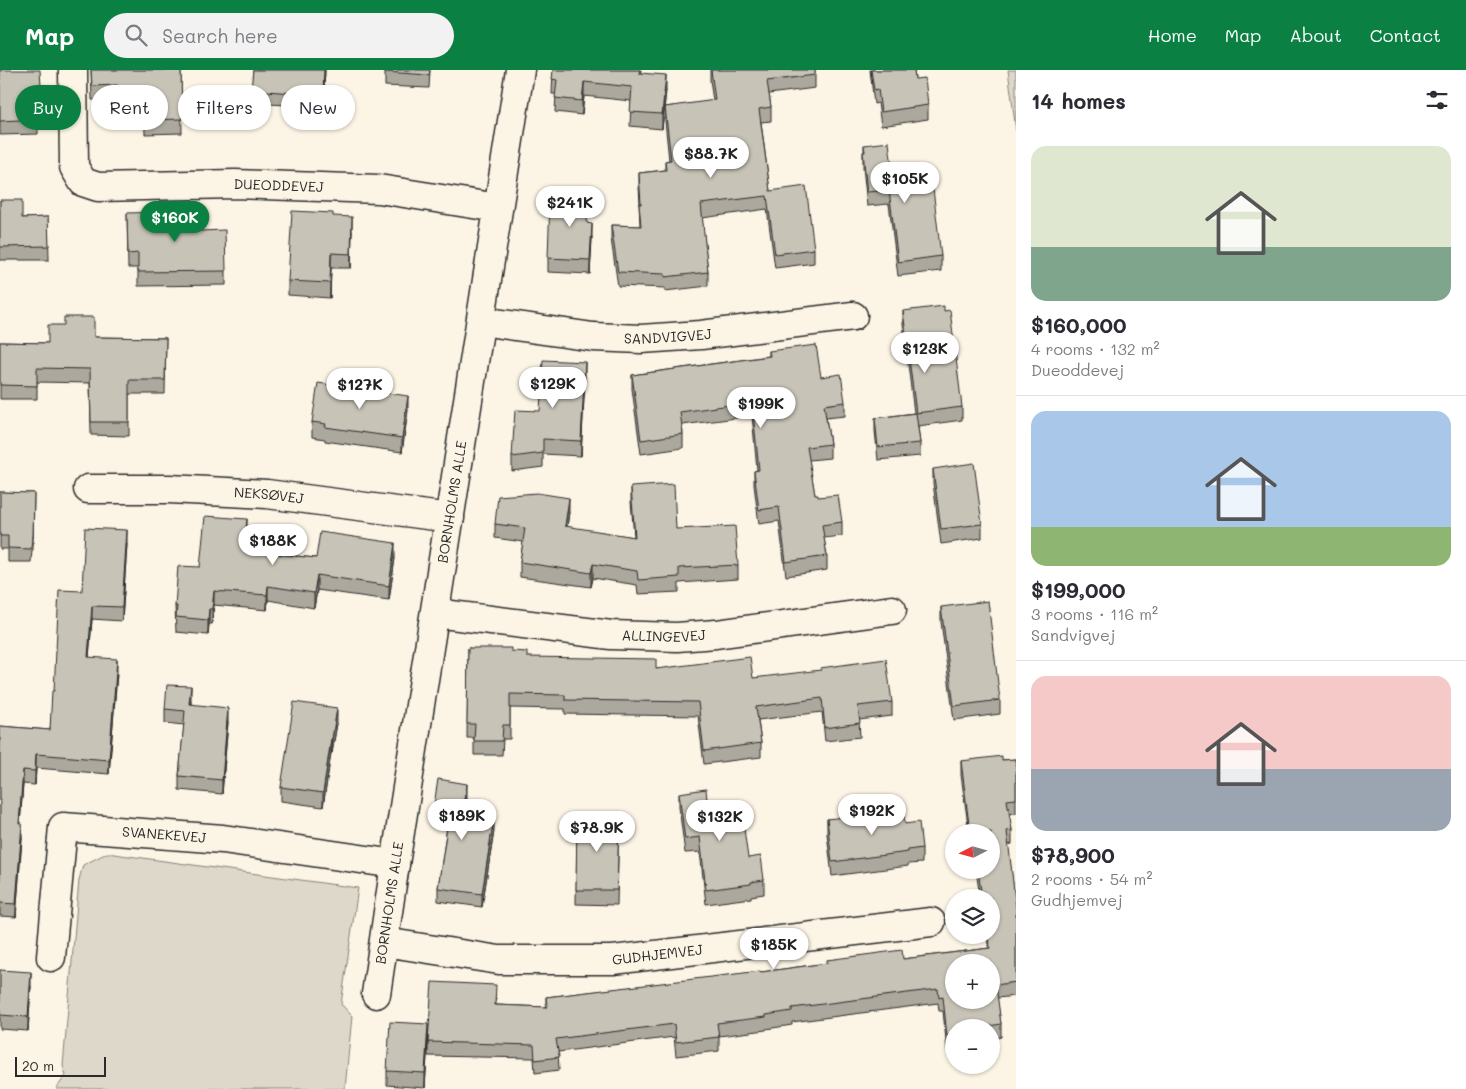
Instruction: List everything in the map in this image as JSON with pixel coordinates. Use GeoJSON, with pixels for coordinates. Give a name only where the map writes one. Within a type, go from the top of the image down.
{"type":"FeatureCollection","features":[{"type":"Feature","properties":{"kind":"street","name":"DUEODDEVEJ"},"geometry":{"type":"LineString","coordinates":[[73,70],[74,167],[83,182],[98,187],[235,184],[379,189],[498,208]]}},
{"type":"Feature","properties":{"kind":"street","name":"BORNHOLMS ALLE"},"geometry":{"type":"LineString","coordinates":[[376,994],[520,70]]}},
{"type":"Feature","properties":{"kind":"street","name":"SANDVIGVEJ"},"geometry":{"type":"LineString","coordinates":[[481,321],[593,337],[641,339],[701,335],[853,316]]}},
{"type":"Feature","properties":{"kind":"street","name":"NEKSØVEJ"},"geometry":{"type":"LineString","coordinates":[[88,489],[169,489],[267,494],[450,518]]}},
{"type":"Feature","properties":{"kind":"street","name":"ALLINGEVEJ"},"geometry":{"type":"LineString","coordinates":[[435,613],[611,635],[677,636],[716,634],[892,610]]}},
{"type":"Feature","properties":{"kind":"street","name":"SVANEKEVEJ"},"geometry":{"type":"LineString","coordinates":[[52,957],[63,827],[223,839],[395,864]]}},
{"type":"Feature","properties":{"kind":"street","name":"GUDHJEMVEJ"},"geometry":{"type":"LineString","coordinates":[[384,942],[499,960],[613,960],[932,922]]}},
{"type":"Feature","properties":{"kind":"shaded area"},"geometry":{"type":"Polygon","coordinates":[[[1008,70],[1016,70],[1016,131],[1008,70]]]}},
{"type":"Feature","properties":{"kind":"shaded area"},"geometry":{"type":"Polygon","coordinates":[[[107,853],[358,888],[341,1004],[352,1016],[345,1089],[56,1089],[66,1075],[63,1066],[79,880],[83,865],[107,853]]]}},
{"type":"Feature","properties":{"kind":"building"},"geometry":{"type":"Polygon","coordinates":[[[0,70],[40,70],[41,85],[15,85],[15,120],[0,121],[0,70]]]}},
{"type":"Feature","properties":{"kind":"building"},"geometry":{"type":"Polygon","coordinates":[[[91,70],[181,70],[181,85],[178,85],[178,119],[168,119],[168,85],[92,85],[91,70]]]}},
{"type":"Feature","properties":{"kind":"building"},"geometry":{"type":"Polygon","coordinates":[[[253,70],[324,70],[323,85],[281,85],[281,92],[271,91],[271,85],[252,85],[253,70]]]}},
{"type":"Feature","properties":{"kind":"building"},"geometry":{"type":"Polygon","coordinates":[[[385,70],[430,70],[429,75],[385,72],[385,70]]]}},
{"type":"Feature","properties":{"kind":"building"},"geometry":{"type":"Polygon","coordinates":[[[553,70],[640,70],[639,73],[666,75],[662,114],[630,112],[632,87],[584,82],[582,101],[555,98],[557,80],[552,79],[553,70]]]}},
{"type":"Feature","properties":{"kind":"building"},"geometry":{"type":"Polygon","coordinates":[[[711,70],[815,70],[815,75],[767,81],[771,107],[759,109],[770,191],[806,186],[814,249],[775,254],[767,196],[701,204],[708,272],[665,277],[665,274],[618,272],[611,225],[641,226],[639,173],[666,170],[665,161],[671,160],[665,107],[715,100],[711,70]]]}},
{"type":"Feature","properties":{"kind":"building"},"geometry":{"type":"Polygon","coordinates":[[[871,70],[914,70],[915,79],[925,78],[928,105],[881,112],[878,89],[874,90],[871,70]]]}},
{"type":"Feature","properties":{"kind":"building"},"geometry":{"type":"Polygon","coordinates":[[[889,142],[893,176],[931,172],[941,256],[898,262],[889,190],[867,192],[863,152],[865,152],[864,145],[889,142]]]}},
{"type":"Feature","properties":{"kind":"building"},"geometry":{"type":"Polygon","coordinates":[[[562,191],[585,192],[585,202],[588,201],[587,223],[592,224],[590,260],[548,258],[550,200],[562,201],[562,191]]]}},
{"type":"Feature","properties":{"kind":"building"},"geometry":{"type":"Polygon","coordinates":[[[0,200],[22,200],[22,218],[48,217],[49,246],[0,247],[0,200]]]}},
{"type":"Feature","properties":{"kind":"building"},"geometry":{"type":"Polygon","coordinates":[[[200,211],[200,231],[225,230],[226,271],[138,272],[138,253],[128,254],[127,213],[200,211]]]}},
{"type":"Feature","properties":{"kind":"building"},"geometry":{"type":"Polygon","coordinates":[[[292,211],[333,213],[333,216],[352,217],[351,254],[331,253],[330,283],[288,281],[292,211]]]}},
{"type":"Feature","properties":{"kind":"building"},"geometry":{"type":"Polygon","coordinates":[[[944,306],[944,311],[950,310],[962,407],[916,413],[903,311],[944,306]]]}},
{"type":"Feature","properties":{"kind":"building"},"geometry":{"type":"Polygon","coordinates":[[[64,317],[94,317],[94,337],[166,338],[165,380],[129,380],[129,422],[91,422],[90,369],[37,368],[37,386],[0,385],[0,342],[48,343],[48,325],[64,325],[64,317]]]}},
{"type":"Feature","properties":{"kind":"building"},"geometry":{"type":"Polygon","coordinates":[[[816,345],[821,377],[841,374],[845,402],[824,405],[830,444],[807,447],[815,495],[818,495],[818,497],[838,495],[842,522],[822,525],[827,556],[786,562],[779,507],[759,510],[754,471],[759,470],[752,402],[680,412],[683,434],[641,440],[632,375],[770,356],[769,351],[816,345]]]}},
{"type":"Feature","properties":{"kind":"building"},"geometry":{"type":"Polygon","coordinates":[[[543,360],[585,362],[581,441],[543,439],[543,453],[512,457],[515,410],[540,411],[543,360]]]}},
{"type":"Feature","properties":{"kind":"building"},"geometry":{"type":"Polygon","coordinates":[[[318,383],[408,396],[402,438],[325,427],[326,424],[312,422],[318,383]]]}},
{"type":"Feature","properties":{"kind":"building"},"geometry":{"type":"Polygon","coordinates":[[[916,413],[920,443],[878,447],[875,418],[916,413]]]}},
{"type":"Feature","properties":{"kind":"building"},"geometry":{"type":"Polygon","coordinates":[[[974,463],[982,524],[941,529],[933,469],[974,463]]]}},
{"type":"Feature","properties":{"kind":"building"},"geometry":{"type":"Polygon","coordinates":[[[674,484],[676,529],[735,526],[738,565],[679,568],[679,577],[638,580],[637,571],[593,564],[591,573],[520,562],[525,528],[495,524],[498,496],[537,493],[569,498],[565,526],[635,537],[631,487],[674,484]]]}},
{"type":"Feature","properties":{"kind":"building"},"geometry":{"type":"Polygon","coordinates":[[[0,492],[34,493],[31,549],[8,548],[8,536],[0,536],[0,492]]]}},
{"type":"Feature","properties":{"kind":"building"},"geometry":{"type":"Polygon","coordinates":[[[205,516],[247,519],[244,551],[316,558],[320,532],[395,543],[389,586],[317,575],[314,593],[268,586],[267,595],[214,591],[212,609],[209,609],[208,620],[176,617],[178,566],[200,567],[205,516]]]}},
{"type":"Feature","properties":{"kind":"building"},"geometry":{"type":"Polygon","coordinates":[[[85,528],[127,530],[122,607],[92,606],[88,657],[117,659],[109,760],[36,754],[35,771],[23,770],[19,824],[22,824],[16,904],[0,903],[0,726],[50,730],[59,590],[82,591],[85,528]]]}},
{"type":"Feature","properties":{"kind":"building"},"geometry":{"type":"Polygon","coordinates":[[[988,601],[1000,700],[954,706],[941,607],[988,601]]]}},
{"type":"Feature","properties":{"kind":"building"},"geometry":{"type":"Polygon","coordinates":[[[468,648],[511,648],[511,651],[527,652],[527,657],[656,659],[656,669],[750,657],[753,678],[821,670],[820,668],[886,659],[892,702],[858,706],[860,723],[825,728],[822,698],[756,707],[761,743],[704,751],[698,702],[565,700],[565,695],[510,694],[510,725],[503,725],[502,741],[474,741],[475,724],[467,724],[468,648]]]}},
{"type":"Feature","properties":{"kind":"building"},"geometry":{"type":"Polygon","coordinates":[[[167,685],[191,686],[189,704],[228,708],[222,780],[179,776],[185,711],[165,709],[167,685]]]}},
{"type":"Feature","properties":{"kind":"building"},"geometry":{"type":"Polygon","coordinates":[[[294,702],[337,708],[323,793],[281,787],[294,702]]]}},
{"type":"Feature","properties":{"kind":"building"},"geometry":{"type":"Polygon","coordinates":[[[1002,756],[1002,760],[1016,759],[1016,799],[1007,800],[1012,830],[1007,831],[1016,908],[1016,982],[1000,984],[1000,954],[945,954],[945,1009],[999,1009],[1001,1024],[1000,1019],[945,1019],[943,997],[939,998],[938,989],[792,1008],[792,1011],[766,1015],[766,1017],[717,1023],[719,1037],[676,1042],[674,1024],[556,1039],[559,1057],[535,1060],[534,1045],[428,1042],[432,982],[496,985],[495,1005],[547,1007],[546,997],[761,972],[827,963],[827,960],[902,950],[903,959],[990,948],[990,944],[1000,944],[1000,889],[981,889],[979,879],[1000,879],[1000,824],[969,824],[961,761],[1002,756]]]}},
{"type":"Feature","properties":{"kind":"building"},"geometry":{"type":"Polygon","coordinates":[[[438,779],[467,784],[463,813],[494,817],[482,894],[438,888],[449,814],[433,812],[438,779]]]}},
{"type":"Feature","properties":{"kind":"building"},"geometry":{"type":"Polygon","coordinates":[[[706,789],[708,811],[741,807],[748,858],[761,856],[764,880],[751,882],[751,884],[706,890],[700,837],[685,839],[679,793],[706,789]]]}},
{"type":"Feature","properties":{"kind":"building"},"geometry":{"type":"Polygon","coordinates":[[[903,810],[905,824],[919,822],[922,848],[908,850],[908,852],[832,862],[827,819],[903,810]]]}},
{"type":"Feature","properties":{"kind":"building"},"geometry":{"type":"Polygon","coordinates":[[[577,816],[619,817],[617,890],[576,890],[577,816]]]}},
{"type":"Feature","properties":{"kind":"building"},"geometry":{"type":"Polygon","coordinates":[[[0,970],[31,972],[28,1017],[0,1015],[0,970]]]}},
{"type":"Feature","properties":{"kind":"building"},"geometry":{"type":"Polygon","coordinates":[[[390,1022],[428,1024],[425,1073],[387,1071],[390,1022]]]}}]}
